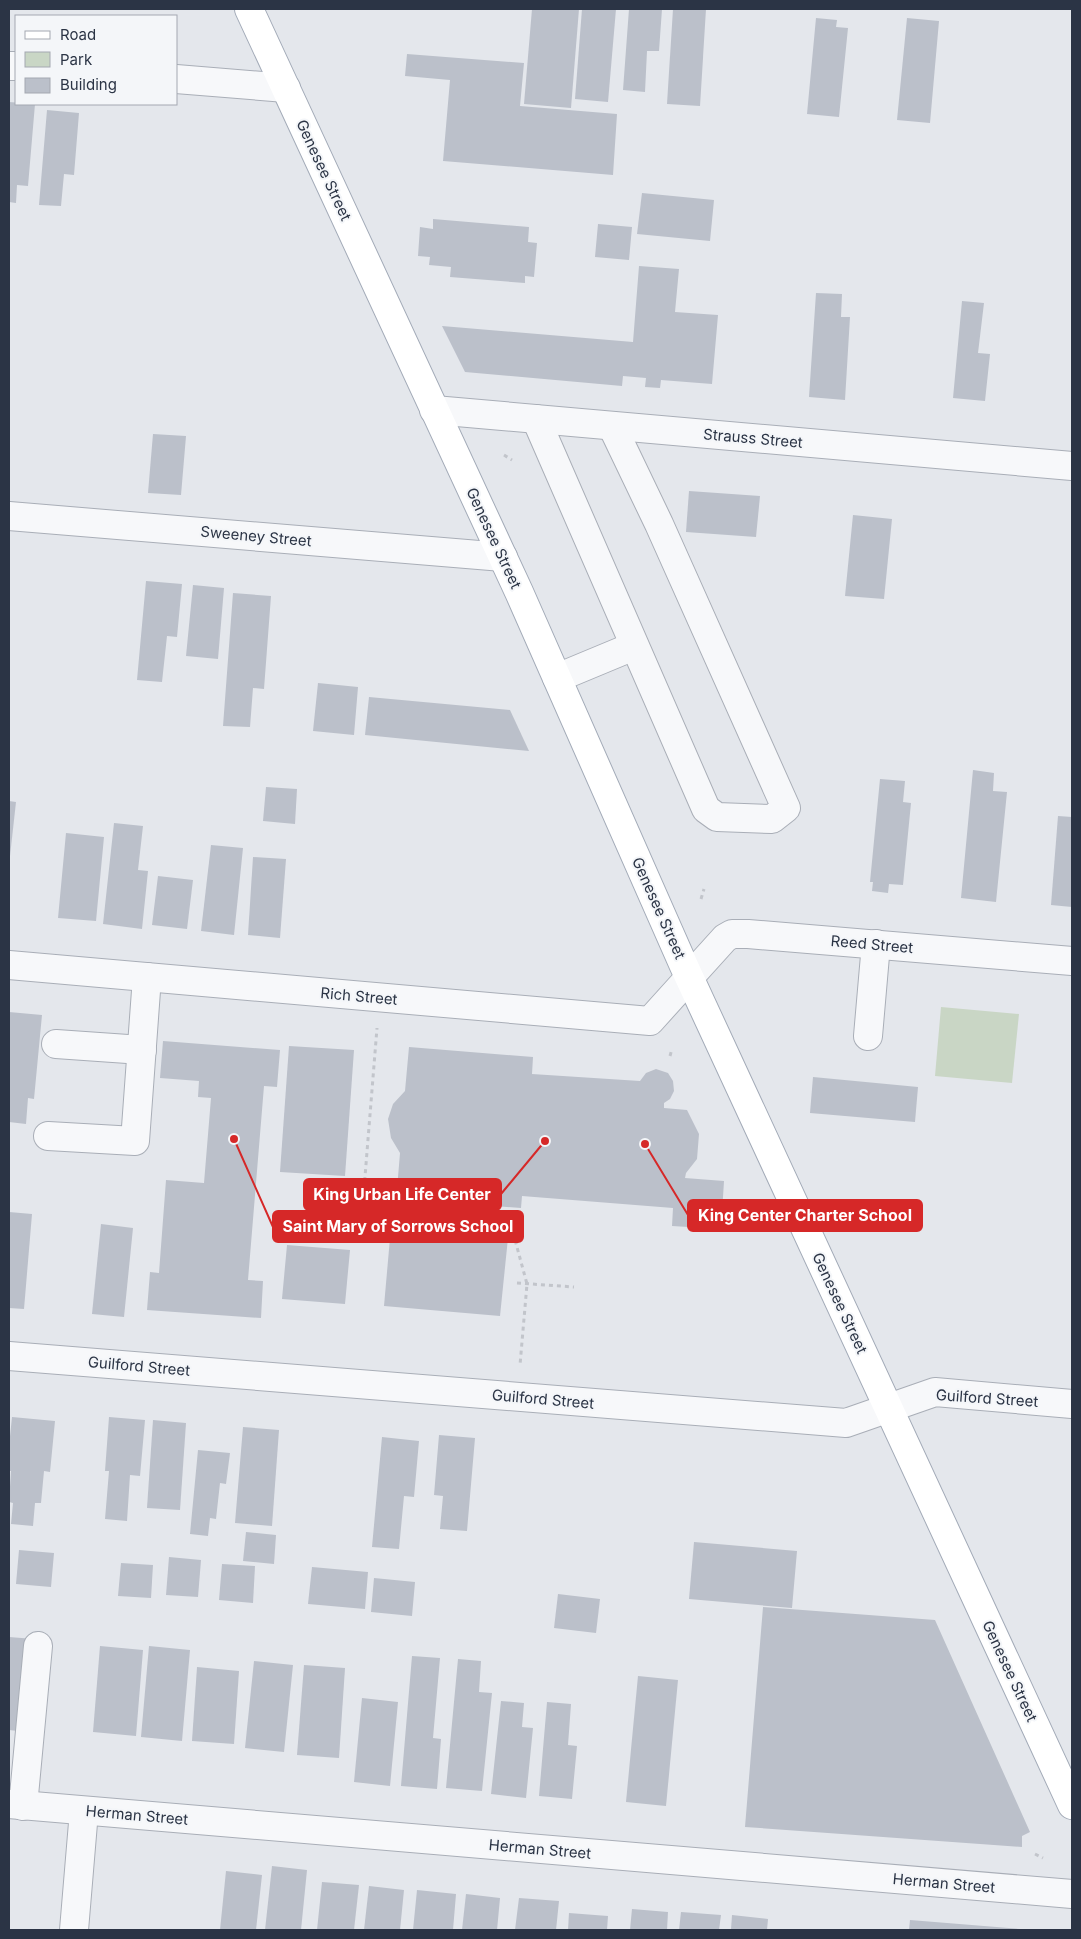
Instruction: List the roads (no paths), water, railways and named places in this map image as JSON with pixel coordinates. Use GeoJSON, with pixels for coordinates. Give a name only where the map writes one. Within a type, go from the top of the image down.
{"type":"FeatureCollection","features":[{"type":"Feature","properties":{"kind":"main road","name":"Genesee Street"},"geometry":{"type":"LineString","coordinates":[[249,9],[503,557],[690,977],[1072,1805]]}},
{"type":"Feature","properties":{"kind":"street"},"geometry":{"type":"LineString","coordinates":[[178,79],[286,88]]}},
{"type":"Feature","properties":{"kind":"street","name":"Strauss Street"},"geometry":{"type":"LineString","coordinates":[[434,410],[1072,466]]}},
{"type":"Feature","properties":{"kind":"street"},"geometry":{"type":"LineString","coordinates":[[536,419],[706,809],[718,817],[772,819],[786,808],[659,524],[612,426]]}},
{"type":"Feature","properties":{"kind":"street","name":"Sweeney Street"},"geometry":{"type":"LineString","coordinates":[[9,516],[503,557]]}},
{"type":"Feature","properties":{"kind":"street"},"geometry":{"type":"LineString","coordinates":[[557,678],[634,646]]}},
{"type":"Feature","properties":{"kind":"street","name":"Reed Street"},"geometry":{"type":"LineString","coordinates":[[690,977],[725,938],[732,934],[1072,961]]}},
{"type":"Feature","properties":{"kind":"street"},"geometry":{"type":"LineString","coordinates":[[868,1036],[876,944]]}},
{"type":"Feature","properties":{"kind":"street","name":"Rich Street"},"geometry":{"type":"LineString","coordinates":[[9,966],[650,1021],[690,977]]}},
{"type":"Feature","properties":{"kind":"street"},"geometry":{"type":"LineString","coordinates":[[48,1136],[135,1142],[147,977]]}},
{"type":"Feature","properties":{"kind":"street"},"geometry":{"type":"LineString","coordinates":[[56,1044],[142,1050]]}},
{"type":"Feature","properties":{"kind":"street","name":"Guilford Street"},"geometry":{"type":"LineString","coordinates":[[9,1356],[846,1423],[935,1392],[1072,1404]]}},
{"type":"Feature","properties":{"kind":"street"},"geometry":{"type":"LineString","coordinates":[[16,1805],[38,1646]]}},
{"type":"Feature","properties":{"kind":"street","name":"Herman Street"},"geometry":{"type":"LineString","coordinates":[[16,1805],[1072,1894]]}},
{"type":"Feature","properties":{"kind":"street"},"geometry":{"type":"LineString","coordinates":[[74,1930],[84,1811]]}},
{"type":"Feature","properties":{"kind":"place","name":"Saint Mary of Sorrows School"},"geometry":{"type":"Point","coordinates":[234,1139]}},
{"type":"Feature","properties":{"kind":"place","name":"King Urban Life Center"},"geometry":{"type":"Point","coordinates":[545,1141]}},
{"type":"Feature","properties":{"kind":"place","name":"King Center Charter School"},"geometry":{"type":"Point","coordinates":[645,1144]}}]}
